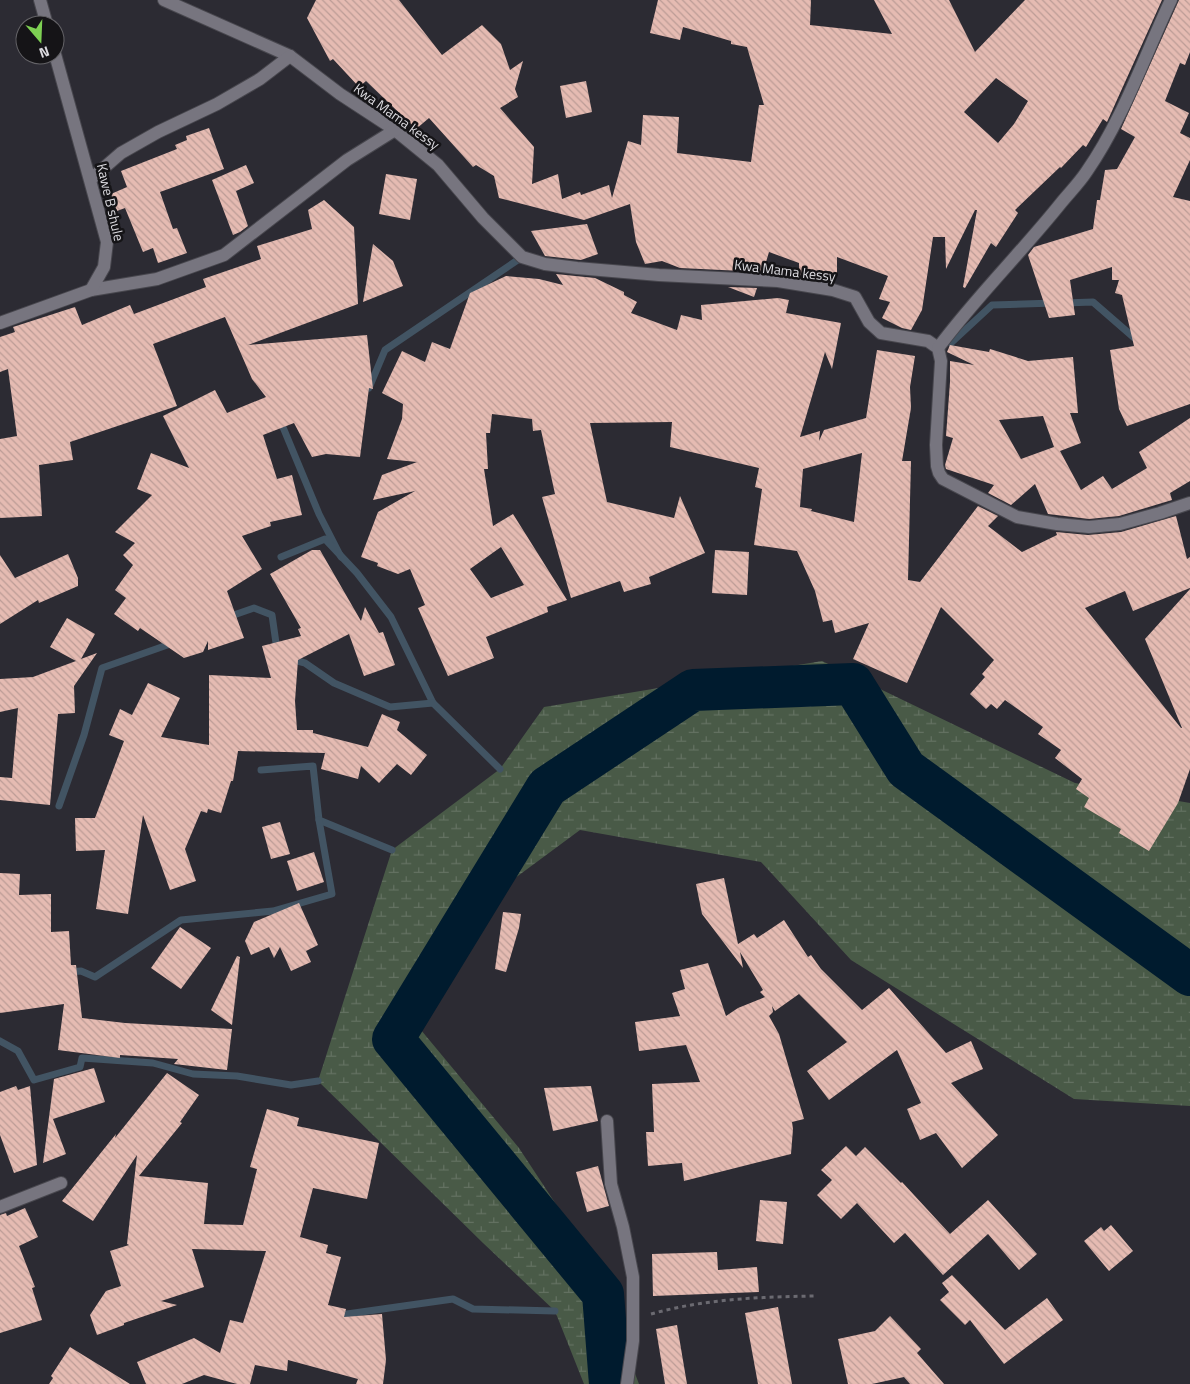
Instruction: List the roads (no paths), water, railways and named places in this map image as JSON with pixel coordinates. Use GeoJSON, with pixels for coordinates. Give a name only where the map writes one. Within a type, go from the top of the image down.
{"type":"FeatureCollection","features":[{"type":"Feature","properties":{"kind":"street"},"geometry":{"type":"LineString","coordinates":[[40,0],[44,15]]}},
{"type":"Feature","properties":{"kind":"street","name":"Kwa Mama kessy"},"geometry":{"type":"LineString","coordinates":[[164,0],[290,56],[340,94],[395,130],[438,165],[483,218],[522,257],[545,264],[577,268],[659,275],[778,281],[833,290],[855,297],[869,322],[881,333],[928,341],[938,348]]}},
{"type":"Feature","properties":{"kind":"street"},"geometry":{"type":"LineString","coordinates":[[1171,0],[1118,117],[1087,172],[1036,234],[960,318],[938,348],[941,361],[936,452],[937,466],[943,479],[1017,517],[1089,527],[1120,524],[1190,502]]}},
{"type":"Feature","properties":{"kind":"street"},"geometry":{"type":"LineString","coordinates":[[91,179],[121,153],[158,132],[217,104],[260,79],[290,56]]}},
{"type":"Feature","properties":{"kind":"street","name":"Kawe B shule"},"geometry":{"type":"LineString","coordinates":[[58,65],[107,242],[104,267],[91,290]]}},
{"type":"Feature","properties":{"kind":"street"},"geometry":{"type":"LineString","coordinates":[[0,323],[91,290],[158,278],[224,255],[347,160],[395,130]]}},
{"type":"Feature","properties":{"kind":"street"},"geometry":{"type":"LineString","coordinates":[[607,1121],[611,1184],[634,1277],[633,1341],[627,1384]]}},
{"type":"Feature","properties":{"kind":"street"},"geometry":{"type":"LineString","coordinates":[[0,1207],[61,1183]]}},
{"type":"Feature","properties":{"kind":"waterway"},"geometry":{"type":"LineString","coordinates":[[369,388],[385,350],[522,257]]}},
{"type":"Feature","properties":{"kind":"waterway"},"geometry":{"type":"LineString","coordinates":[[1064,303],[1093,302],[1139,342]]}},
{"type":"Feature","properties":{"kind":"waterway"},"geometry":{"type":"LineString","coordinates":[[951,343],[992,305],[1054,303]]}},
{"type":"Feature","properties":{"kind":"waterway"},"geometry":{"type":"LineString","coordinates":[[280,420],[319,514],[341,557]]}},
{"type":"Feature","properties":{"kind":"waterway"},"geometry":{"type":"LineString","coordinates":[[281,557],[325,539],[357,573],[391,617],[433,703]]}},
{"type":"Feature","properties":{"kind":"waterway"},"geometry":{"type":"LineString","coordinates":[[228,617],[254,608],[272,615],[277,650]]}},
{"type":"Feature","properties":{"kind":"waterway"},"geometry":{"type":"LineString","coordinates":[[59,806],[84,735],[102,668],[173,643]]}},
{"type":"Feature","properties":{"kind":"waterway"},"geometry":{"type":"LineString","coordinates":[[290,659],[305,663],[334,683],[390,707],[433,703],[500,769]]}},
{"type":"Feature","properties":{"kind":"waterway"},"geometry":{"type":"LineString","coordinates":[[610,1384],[603,1294],[393,1039],[547,787],[693,690],[853,684],[906,769],[1190,975]]}},
{"type":"Feature","properties":{"kind":"waterway"},"geometry":{"type":"LineString","coordinates":[[261,770],[313,766],[319,820],[392,850]]}},
{"type":"Feature","properties":{"kind":"waterway"},"geometry":{"type":"LineString","coordinates":[[67,972],[81,971],[95,977],[181,920],[273,911],[332,894],[319,820]]}},
{"type":"Feature","properties":{"kind":"waterway"},"geometry":{"type":"LineString","coordinates":[[0,1041],[18,1051],[34,1080],[80,1067],[82,1058],[153,1063],[193,1074],[237,1076],[291,1085],[318,1081]]}},
{"type":"Feature","properties":{"kind":"waterway"},"geometry":{"type":"LineString","coordinates":[[344,1325],[347,1314],[453,1299],[473,1309],[555,1311]]}}]}
